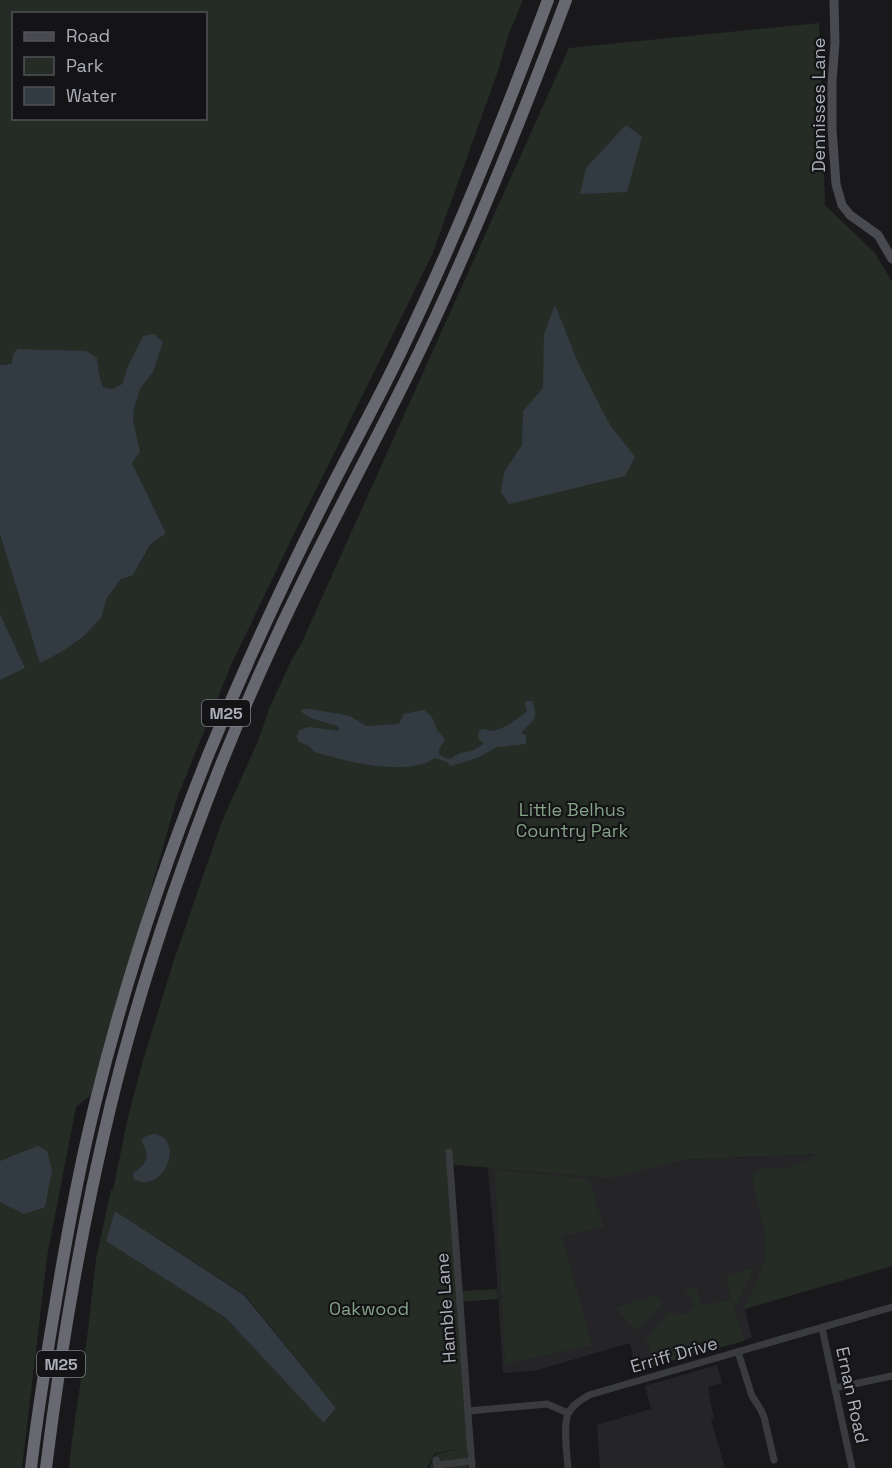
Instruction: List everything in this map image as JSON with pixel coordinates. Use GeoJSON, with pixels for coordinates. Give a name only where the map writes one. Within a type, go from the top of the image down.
{"type":"FeatureCollection","features":[{"type":"Feature","properties":{"kind":"highway","name":"M25"},"geometry":{"type":"LineString","coordinates":[[31,1468],[59,1283],[86,1145],[116,1023],[164,873],[209,754],[275,602],[406,342],[440,267],[548,0]]}},
{"type":"Feature","properties":{"kind":"highway","name":"M25"},"geometry":{"type":"LineString","coordinates":[[46,1468],[78,1261],[110,1106],[143,986],[190,845],[237,727],[306,573],[404,384],[444,299],[522,113],[566,0]]}},
{"type":"Feature","properties":{"kind":"street","name":"Dennisses Lane"},"geometry":{"type":"LineString","coordinates":[[834,0],[832,129],[836,184],[842,205],[849,215],[878,235],[892,259]]}},
{"type":"Feature","properties":{"kind":"street","name":"Hamble Lane"},"geometry":{"type":"LineString","coordinates":[[437,1464],[472,1465],[449,1152]]}},
{"type":"Feature","properties":{"kind":"street","name":"Erriff Drive"},"geometry":{"type":"LineString","coordinates":[[568,1413],[578,1401],[589,1395],[892,1307]]}},
{"type":"Feature","properties":{"kind":"street","name":"Ernan Road"},"geometry":{"type":"LineString","coordinates":[[822,1328],[852,1468]]}},
{"type":"Feature","properties":{"kind":"street"},"geometry":{"type":"LineString","coordinates":[[738,1352],[752,1396],[764,1417],[774,1460]]}},
{"type":"Feature","properties":{"kind":"street"},"geometry":{"type":"LineString","coordinates":[[835,1388],[892,1376]]}},
{"type":"Feature","properties":{"kind":"street"},"geometry":{"type":"LineString","coordinates":[[468,1411],[547,1404],[568,1413],[566,1421],[568,1468]]}},
{"type":"Feature","properties":{"kind":"shaded area"},"geometry":{"type":"Polygon","coordinates":[[[819,1154],[892,1266],[745,1309],[752,1338],[636,1371],[630,1343],[534,1371],[503,1373],[487,1162],[572,1165],[819,1154]]]}},
{"type":"Feature","properties":{"kind":"shaded area"},"geometry":{"type":"Polygon","coordinates":[[[717,1365],[722,1383],[708,1387],[714,1419],[711,1420],[725,1468],[600,1468],[597,1425],[651,1409],[645,1386],[717,1365]]]}},
{"type":"Feature","properties":{"kind":"green space"},"geometry":{"type":"Polygon","coordinates":[[[0,0],[523,0],[508,36],[498,71],[432,255],[231,665],[177,798],[92,1094],[76,1107],[47,1257],[22,1468],[0,1468],[0,680],[24,668],[0,614],[0,534],[63,651],[84,636],[101,618],[107,598],[121,579],[133,575],[152,544],[166,533],[132,463],[135,434],[134,409],[140,389],[153,372],[163,341],[128,366],[122,384],[112,389],[103,387],[97,358],[56,351],[18,349],[13,364],[0,365],[0,0]]]}},
{"type":"Feature","properties":{"kind":"green space","name":"Little Belhus Country Park"},"geometry":{"type":"Polygon","coordinates":[[[819,23],[825,205],[875,253],[892,282],[892,1266],[744,1309],[765,1261],[766,1239],[752,1178],[755,1173],[764,1168],[791,1167],[817,1154],[683,1160],[609,1178],[447,1164],[468,1447],[467,1468],[429,1468],[436,1454],[460,1448],[435,1453],[427,1468],[69,1468],[96,1259],[128,1117],[173,963],[222,821],[258,741],[269,709],[302,642],[569,48],[819,23]],[[115,1211],[225,1317],[325,1423],[336,1408],[245,1295],[115,1211]]]}},
{"type":"Feature","properties":{"kind":"green space"},"geometry":{"type":"Polygon","coordinates":[[[495,1170],[589,1179],[604,1227],[562,1236],[592,1345],[505,1364],[495,1170]]]}},
{"type":"Feature","properties":{"kind":"green space"},"geometry":{"type":"Polygon","coordinates":[[[754,1268],[734,1309],[744,1341],[653,1366],[648,1342],[643,1343],[669,1312],[682,1315],[691,1310],[693,1300],[683,1291],[696,1287],[702,1306],[731,1300],[726,1276],[754,1268]]]}},
{"type":"Feature","properties":{"kind":"green space"},"geometry":{"type":"Polygon","coordinates":[[[497,1289],[498,1299],[462,1302],[461,1291],[497,1289]]]}},
{"type":"Feature","properties":{"kind":"green space"},"geometry":{"type":"Polygon","coordinates":[[[657,1295],[662,1304],[636,1331],[616,1308],[657,1295]]]}},
{"type":"Feature","properties":{"kind":"water"},"geometry":{"type":"Polygon","coordinates":[[[626,125],[642,137],[627,192],[580,194],[586,168],[626,125]]]}},
{"type":"Feature","properties":{"kind":"water"},"geometry":{"type":"Polygon","coordinates":[[[555,305],[579,365],[610,425],[635,457],[625,476],[509,504],[501,492],[504,472],[522,445],[523,411],[543,388],[544,334],[555,305]]]}},
{"type":"Feature","properties":{"kind":"water"},"geometry":{"type":"Polygon","coordinates":[[[154,334],[163,342],[153,372],[140,389],[134,409],[133,420],[140,452],[132,463],[166,533],[151,544],[133,575],[121,579],[107,598],[101,618],[84,636],[63,651],[40,663],[0,534],[0,365],[12,364],[13,354],[18,349],[86,351],[97,358],[103,387],[112,389],[122,384],[143,336],[154,334]]]}},
{"type":"Feature","properties":{"kind":"water"},"geometry":{"type":"Polygon","coordinates":[[[0,614],[25,668],[0,680],[0,614]]]}},
{"type":"Feature","properties":{"kind":"water"},"geometry":{"type":"Polygon","coordinates":[[[526,701],[532,701],[535,716],[521,733],[526,735],[526,744],[497,747],[477,758],[451,766],[435,758],[422,764],[396,767],[354,762],[315,752],[309,746],[299,742],[297,737],[299,730],[309,727],[338,731],[339,727],[308,717],[301,711],[303,709],[350,716],[366,726],[399,724],[404,714],[424,710],[432,717],[437,730],[445,739],[439,754],[450,759],[484,744],[478,738],[479,731],[482,729],[496,730],[520,717],[527,711],[526,701]]]}},
{"type":"Feature","properties":{"kind":"water"},"geometry":{"type":"Polygon","coordinates":[[[155,1134],[163,1137],[168,1145],[170,1153],[165,1169],[152,1181],[143,1182],[134,1179],[133,1173],[142,1166],[147,1156],[142,1142],[143,1138],[155,1134]]]}},
{"type":"Feature","properties":{"kind":"water"},"geometry":{"type":"Polygon","coordinates":[[[38,1146],[47,1151],[52,1170],[45,1207],[24,1214],[0,1202],[0,1161],[38,1146]]]}},
{"type":"Feature","properties":{"kind":"water"},"geometry":{"type":"Polygon","coordinates":[[[115,1211],[244,1295],[336,1408],[324,1423],[225,1317],[106,1241],[115,1211]]]}},
{"type":"Feature","properties":{"kind":"park label","name":"Oakwood"},"geometry":{"type":"Point","coordinates":[369,1309]}}]}
